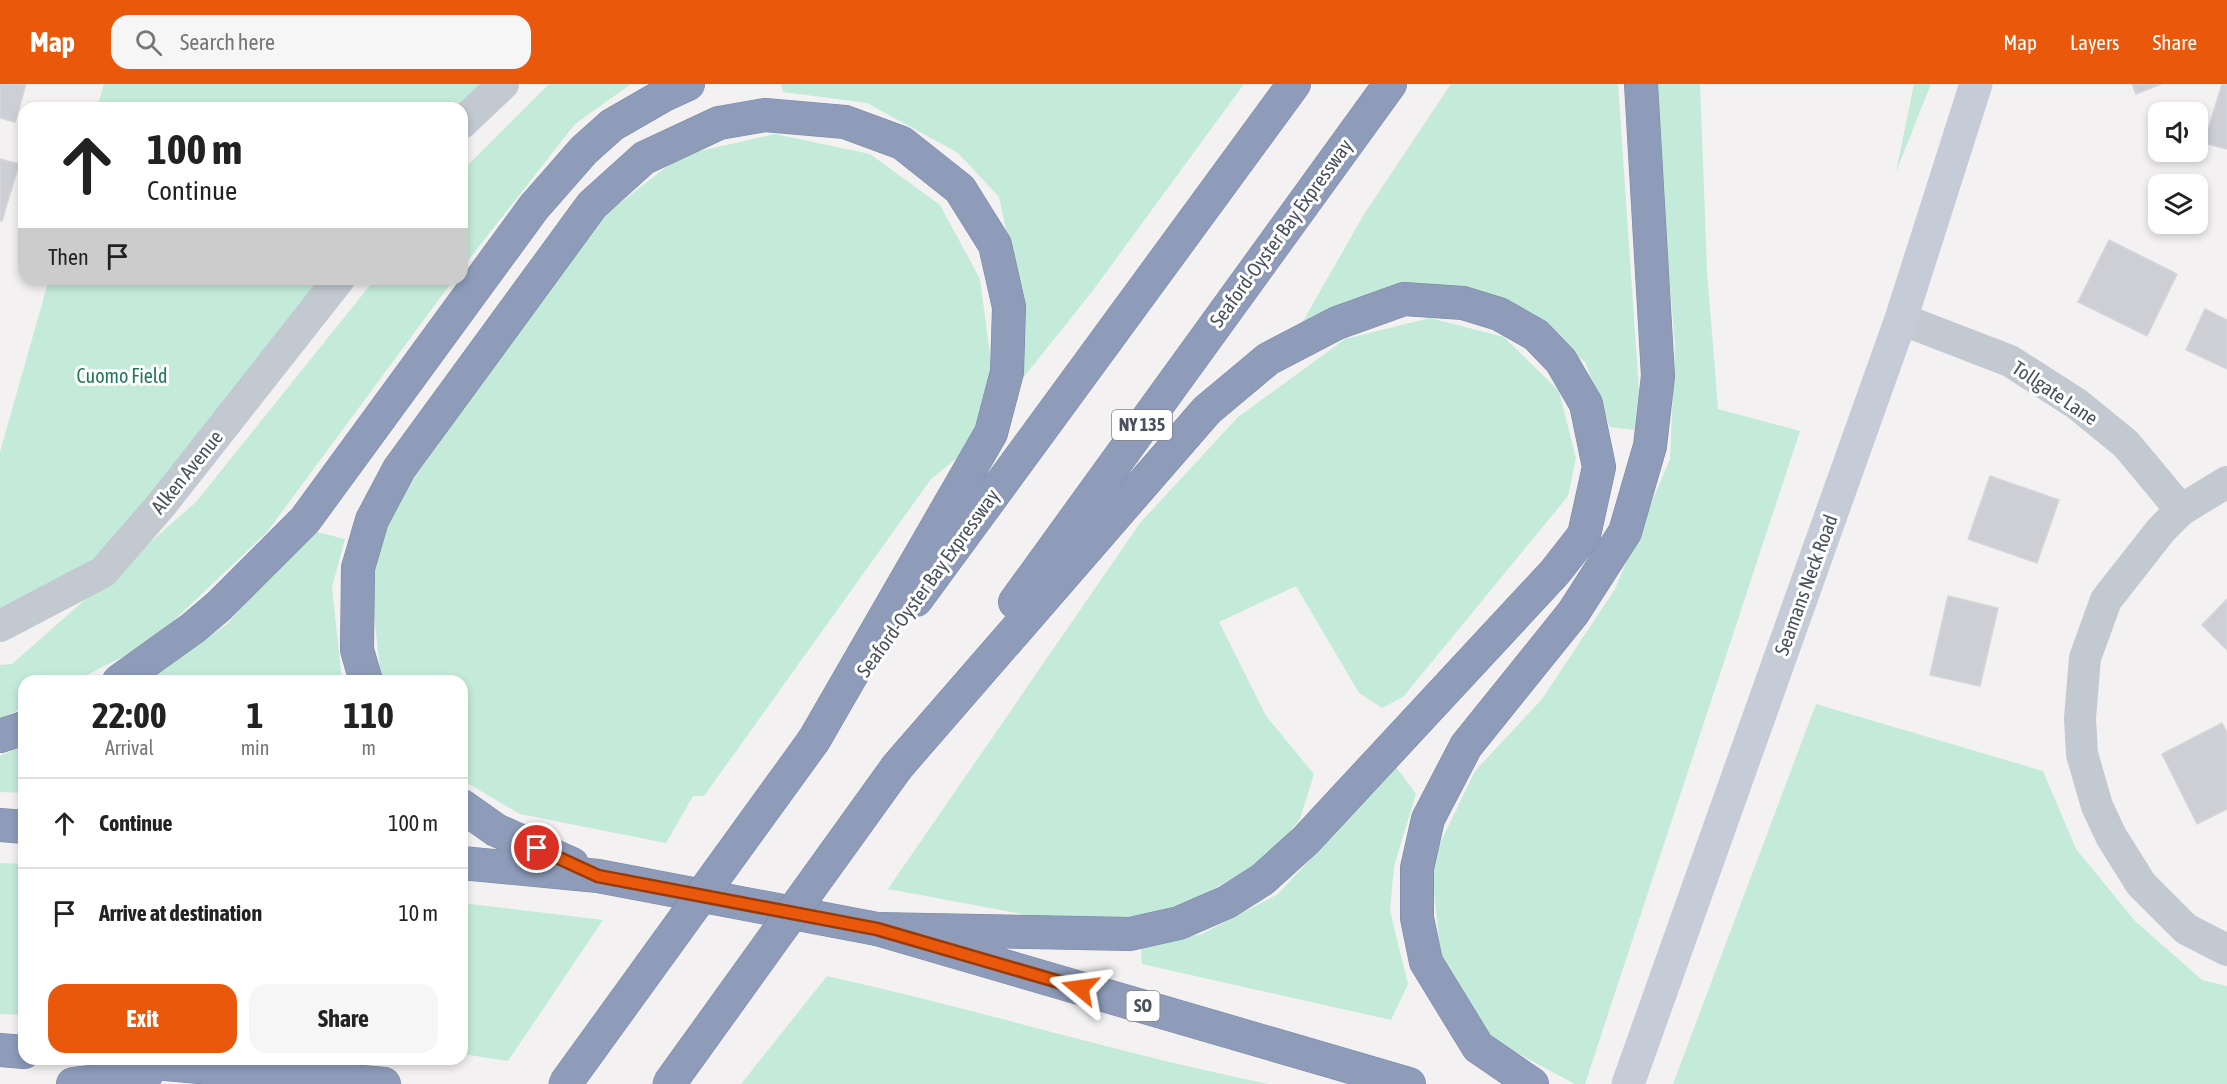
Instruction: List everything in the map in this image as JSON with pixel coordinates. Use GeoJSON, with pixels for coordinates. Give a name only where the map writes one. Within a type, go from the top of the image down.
{"type":"FeatureCollection","features":[{"type":"Feature","properties":{"kind":"highway"},"geometry":{"type":"LineString","coordinates":[[127,675],[211,614],[305,520],[534,207],[584,150],[612,125],[663,95],[688,84]]}},
{"type":"Feature","properties":{"kind":"highway","name":"Seaford-Oyster Bay Expressway"},"geometry":{"type":"LineString","coordinates":[[565,1084],[1294,84]]}},
{"type":"Feature","properties":{"kind":"highway","name":"Seaford-Oyster Bay Expressway"},"geometry":{"type":"LineString","coordinates":[[669,1084],[1270,246],[1390,84]]}},
{"type":"Feature","properties":{"kind":"highway"},"geometry":{"type":"LineString","coordinates":[[1532,1084],[1478,1047],[1426,962],[1417,918],[1417,868],[1428,819],[1466,746],[1573,613],[1625,532],[1650,446],[1658,376],[1641,84]]}},
{"type":"Feature","properties":{"kind":"highway"},"geometry":{"type":"LineString","coordinates":[[364,675],[357,650],[358,568],[372,520],[399,469],[592,205],[644,158],[719,123],[765,115],[845,122],[902,143],[960,189],[995,244],[1009,307],[1007,372],[992,433],[814,740]]}},
{"type":"Feature","properties":{"kind":"highway"},"geometry":{"type":"LineString","coordinates":[[877,929],[1130,934],[1179,923],[1227,902],[1263,879],[1306,840],[1555,573],[1584,535],[1599,467],[1586,404],[1561,361],[1536,335],[1499,314],[1463,303],[1404,299],[1337,323],[1268,359],[1207,410],[897,767]]}},
{"type":"Feature","properties":{"kind":"highway"},"geometry":{"type":"LineString","coordinates":[[0,736],[18,730]]}},
{"type":"Feature","properties":{"kind":"highway"},"geometry":{"type":"LineString","coordinates":[[468,810],[496,830],[598,876]]}},
{"type":"Feature","properties":{"kind":"highway"},"geometry":{"type":"LineString","coordinates":[[0,825],[18,826]]}},
{"type":"Feature","properties":{"kind":"highway","name":"SO"},"geometry":{"type":"LineString","coordinates":[[468,864],[598,876],[877,929],[1409,1084]]}},
{"type":"Feature","properties":{"kind":"highway"},"geometry":{"type":"LineString","coordinates":[[0,1050],[18,1052]]}},
{"type":"Feature","properties":{"kind":"highway"},"geometry":{"type":"LineString","coordinates":[[188,1065],[384,1084]]}},
{"type":"Feature","properties":{"kind":"highway"},"geometry":{"type":"LineString","coordinates":[[73,1084],[213,1067]]}},
{"type":"Feature","properties":{"kind":"main road","name":"Seamans Neck Road"},"geometry":{"type":"LineString","coordinates":[[1628,1084],[1901,319],[1976,84]]}},
{"type":"Feature","properties":{"kind":"street"},"geometry":{"type":"LineString","coordinates":[[468,117],[503,84]]}},
{"type":"Feature","properties":{"kind":"street","name":"Alken Avenue"},"geometry":{"type":"LineString","coordinates":[[0,626],[103,572],[162,504],[334,285]]}},
{"type":"Feature","properties":{"kind":"street","name":"Tollgate Lane"},"geometry":{"type":"LineString","coordinates":[[1901,319],[2010,361],[2077,404],[2126,444],[2181,510]]}},
{"type":"Feature","properties":{"kind":"street"},"geometry":{"type":"LineString","coordinates":[[2227,482],[2181,510],[2161,530],[2106,600],[2085,658],[2080,718],[2082,754],[2097,806],[2106,826],[2141,884],[2186,929],[2227,950]]}},
{"type":"Feature","properties":{"kind":"green space"},"geometry":{"type":"Polygon","coordinates":[[[104,84],[481,84],[464,102],[99,102],[104,84]]]}},
{"type":"Feature","properties":{"kind":"green space"},"geometry":{"type":"Polygon","coordinates":[[[549,84],[631,84],[575,124],[468,260],[468,165],[549,84]]]}},
{"type":"Feature","properties":{"kind":"green space"},"geometry":{"type":"Polygon","coordinates":[[[781,84],[1244,84],[1091,293],[1023,378],[1017,283],[999,197],[958,153],[867,103],[783,92],[781,84]]]}},
{"type":"Feature","properties":{"kind":"green space"},"geometry":{"type":"Polygon","coordinates":[[[1451,84],[1618,84],[1639,391],[1634,430],[1610,427],[1585,362],[1507,300],[1427,285],[1349,300],[1299,328],[1363,216],[1451,84]]]}},
{"type":"Feature","properties":{"kind":"green space"},"geometry":{"type":"Polygon","coordinates":[[[1654,84],[1700,84],[1707,271],[1718,409],[1800,431],[1585,1084],[1575,1084],[1489,1038],[1441,959],[1431,862],[1475,771],[1542,699],[1615,589],[1670,459],[1675,347],[1654,84]]]}},
{"type":"Feature","properties":{"kind":"green space"},"geometry":{"type":"Polygon","coordinates":[[[1914,84],[1931,84],[1896,172],[1914,84]]]}},
{"type":"Feature","properties":{"kind":"green space"},"geometry":{"type":"Polygon","coordinates":[[[775,134],[870,154],[940,205],[980,279],[991,362],[979,440],[931,479],[704,796],[693,796],[666,843],[520,814],[468,784],[468,675],[381,675],[370,577],[394,506],[602,217],[682,155],[775,134]]]}},
{"type":"Feature","properties":{"kind":"green space","name":"Cuomo Field"},"geometry":{"type":"Polygon","coordinates":[[[47,285],[317,285],[96,562],[0,608],[0,452],[47,285]]]}},
{"type":"Feature","properties":{"kind":"green space"},"geometry":{"type":"Polygon","coordinates":[[[370,285],[450,285],[267,532],[150,643],[87,675],[18,675],[18,710],[0,719],[0,665],[12,664],[196,502],[370,285]]]}},
{"type":"Feature","properties":{"kind":"green space"},"geometry":{"type":"Polygon","coordinates":[[[1430,318],[1504,337],[1559,391],[1576,458],[1568,496],[1403,697],[1382,708],[1359,693],[1296,586],[1219,622],[1266,716],[1314,774],[1300,819],[1268,858],[1176,910],[1075,924],[888,889],[1140,523],[1238,417],[1345,339],[1430,318]]]}},
{"type":"Feature","properties":{"kind":"green space"},"geometry":{"type":"Polygon","coordinates":[[[313,531],[345,539],[332,587],[341,675],[154,675],[226,625],[313,531]]]}},
{"type":"Feature","properties":{"kind":"green space"},"geometry":{"type":"Polygon","coordinates":[[[1816,704],[2043,771],[2076,849],[2135,921],[2202,980],[2227,986],[2227,1084],[1673,1084],[1816,704]]]}},
{"type":"Feature","properties":{"kind":"green space"},"geometry":{"type":"Polygon","coordinates":[[[18,748],[18,793],[0,792],[0,756],[18,748]]]}},
{"type":"Feature","properties":{"kind":"green space"},"geometry":{"type":"Polygon","coordinates":[[[1396,767],[1416,794],[1394,866],[1390,911],[1408,984],[1391,1020],[1142,964],[1141,947],[1202,934],[1278,894],[1396,767]]]}},
{"type":"Feature","properties":{"kind":"green space"},"geometry":{"type":"Polygon","coordinates":[[[0,863],[18,864],[18,1015],[0,1014],[0,863]]]}},
{"type":"Feature","properties":{"kind":"green space"},"geometry":{"type":"Polygon","coordinates":[[[468,904],[603,920],[508,1061],[468,1055],[468,904]]]}},
{"type":"Feature","properties":{"kind":"green space"},"geometry":{"type":"Polygon","coordinates":[[[827,976],[1157,1059],[1268,1084],[741,1084],[827,976]]]}},
{"type":"Feature","properties":{"kind":"building"},"geometry":{"type":"Polygon","coordinates":[[[0,84],[26,84],[21,102],[18,102],[15,122],[0,118],[0,84]]]}},
{"type":"Feature","properties":{"kind":"building"},"geometry":{"type":"Polygon","coordinates":[[[2132,84],[2161,84],[2136,94],[2132,84]]]}},
{"type":"Feature","properties":{"kind":"building"},"geometry":{"type":"Polygon","coordinates":[[[2222,84],[2227,85],[2227,149],[2208,144],[2208,130],[2222,84]]]}},
{"type":"Feature","properties":{"kind":"building"},"geometry":{"type":"Polygon","coordinates":[[[0,159],[18,164],[18,167],[2,221],[0,221],[0,159]]]}},
{"type":"Feature","properties":{"kind":"building"},"geometry":{"type":"Polygon","coordinates":[[[2109,240],[2177,274],[2147,336],[2078,302],[2109,240]]]}},
{"type":"Feature","properties":{"kind":"building"},"geometry":{"type":"Polygon","coordinates":[[[2205,309],[2227,320],[2227,369],[2186,350],[2205,309]]]}},
{"type":"Feature","properties":{"kind":"building"},"geometry":{"type":"Polygon","coordinates":[[[1990,476],[2059,500],[2037,563],[1968,539],[1990,476]]]}},
{"type":"Feature","properties":{"kind":"building"},"geometry":{"type":"Polygon","coordinates":[[[1948,596],[1998,608],[1980,686],[1930,675],[1948,596]]]}},
{"type":"Feature","properties":{"kind":"building"},"geometry":{"type":"Polygon","coordinates":[[[2227,599],[2227,650],[2202,625],[2227,599]]]}},
{"type":"Feature","properties":{"kind":"building"},"geometry":{"type":"Polygon","coordinates":[[[2222,723],[2227,733],[2227,809],[2197,824],[2162,754],[2222,723]]]}},
{"type":"Feature","properties":{"kind":"route"},"geometry":{"type":"LineString","coordinates":[[537,848],[598,876],[877,929],[1080,988]]}}]}
